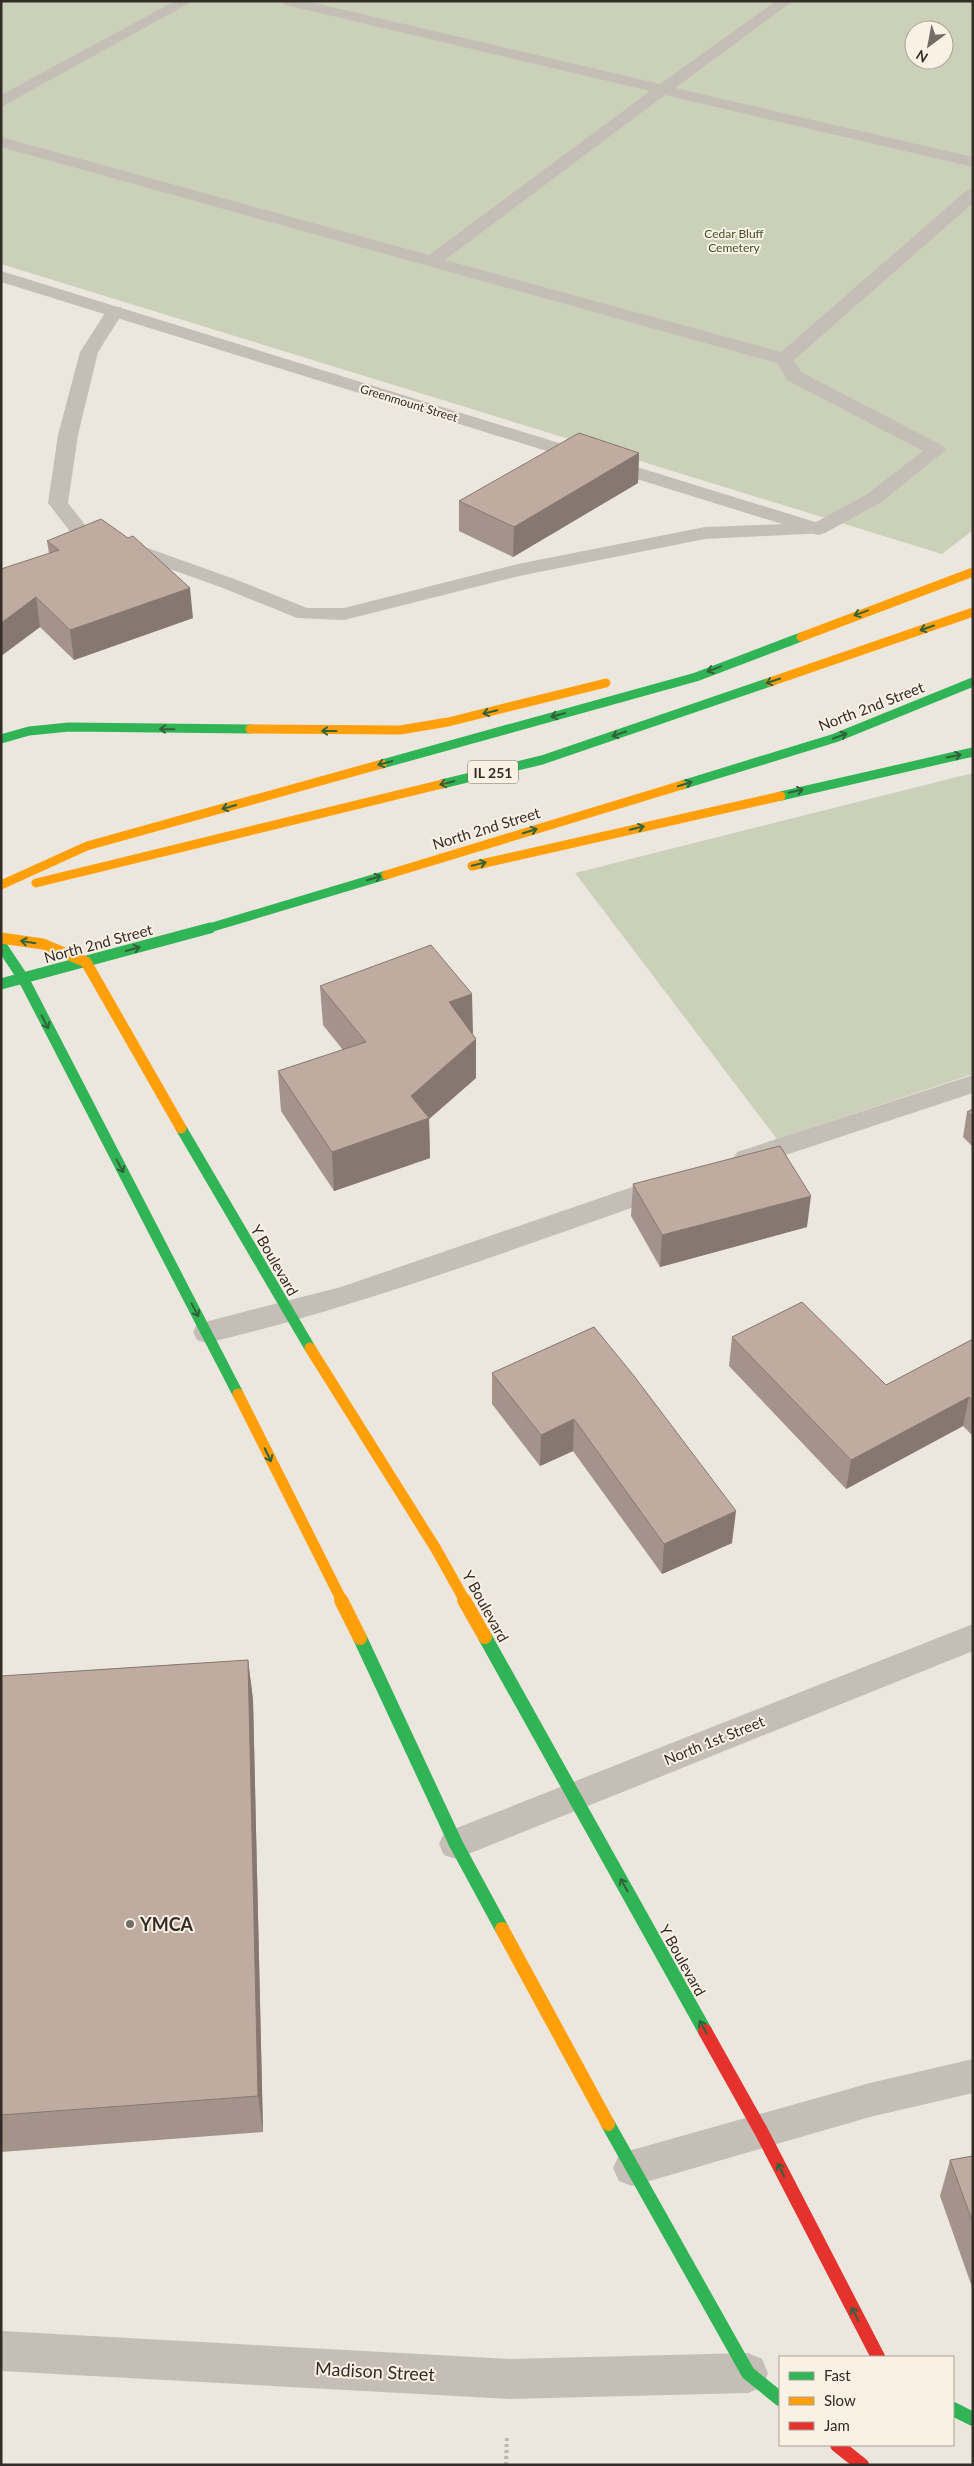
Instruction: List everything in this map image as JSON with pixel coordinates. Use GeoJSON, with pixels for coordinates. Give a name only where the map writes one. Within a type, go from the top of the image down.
{"type":"FeatureCollection","features":[{"type":"Feature","properties":{"kind":"main road"},"geometry":{"type":"LineString","coordinates":[[1,885],[87,846],[696,676],[973,572]]}},
{"type":"Feature","properties":{"kind":"main road","name":"IL 251"},"geometry":{"type":"LineString","coordinates":[[1,891],[542,760],[973,612]]}},
{"type":"Feature","properties":{"kind":"main road"},"geometry":{"type":"LineString","coordinates":[[723,654],[809,633]]}},
{"type":"Feature","properties":{"kind":"main road"},"geometry":{"type":"LineString","coordinates":[[1,739],[29,731],[69,727],[400,730],[448,722],[619,680]]}},
{"type":"Feature","properties":{"kind":"main road","name":"North 2nd Street"},"geometry":{"type":"LineString","coordinates":[[1,984],[227,923],[835,738],[973,682]]}},
{"type":"Feature","properties":{"kind":"main road"},"geometry":{"type":"LineString","coordinates":[[460,869],[973,752]]}},
{"type":"Feature","properties":{"kind":"main road"},"geometry":{"type":"LineString","coordinates":[[227,923],[411,880]]}},
{"type":"Feature","properties":{"kind":"main road"},"geometry":{"type":"LineString","coordinates":[[1,938],[43,944],[86,962]]}},
{"type":"Feature","properties":{"kind":"main road"},"geometry":{"type":"LineString","coordinates":[[1,945],[23,978],[207,1332],[367,1653],[456,1844],[632,2168],[748,2373],[779,2398]]}},
{"type":"Feature","properties":{"kind":"main road","name":"Y Boulevard"},"geometry":{"type":"LineString","coordinates":[[86,962],[288,1313],[436,1549],[576,1796],[761,2131],[877,2356]]}},
{"type":"Feature","properties":{"kind":"main road"},"geometry":{"type":"LineString","coordinates":[[954,2410],[973,2419]]}},
{"type":"Feature","properties":{"kind":"main road"},"geometry":{"type":"LineString","coordinates":[[838,2446],[862,2465]]}},
{"type":"Feature","properties":{"kind":"street"},"geometry":{"type":"LineString","coordinates":[[1,102],[186,1]]}},
{"type":"Feature","properties":{"kind":"street"},"geometry":{"type":"LineString","coordinates":[[286,1],[973,162]]}},
{"type":"Feature","properties":{"kind":"street"},"geometry":{"type":"LineString","coordinates":[[430,262],[663,89],[786,1]]}},
{"type":"Feature","properties":{"kind":"street"},"geometry":{"type":"LineString","coordinates":[[1,142],[784,359],[794,376],[936,450],[873,499],[818,529],[705,533],[518,570],[344,614],[304,614],[230,584],[79,530],[58,503],[68,434],[89,352],[115,311]]}},
{"type":"Feature","properties":{"kind":"street"},"geometry":{"type":"LineString","coordinates":[[784,359],[973,194]]}},
{"type":"Feature","properties":{"kind":"street","name":"Greenmount Street"},"geometry":{"type":"LineString","coordinates":[[1,276],[818,529]]}},
{"type":"Feature","properties":{"kind":"street"},"geometry":{"type":"LineString","coordinates":[[718,1168],[973,1084]]}},
{"type":"Feature","properties":{"kind":"street"},"geometry":{"type":"LineString","coordinates":[[207,1332],[288,1313],[349,1295],[690,1177]]}},
{"type":"Feature","properties":{"kind":"street","name":"North 1st Street"},"geometry":{"type":"LineString","coordinates":[[456,1844],[973,1637]]}},
{"type":"Feature","properties":{"kind":"street"},"geometry":{"type":"LineString","coordinates":[[632,2168],[870,2100],[973,2076]]}},
{"type":"Feature","properties":{"kind":"street","name":"Madison Street"},"geometry":{"type":"LineString","coordinates":[[1,2351],[510,2378],[748,2373]]}},
{"type":"Feature","properties":{"kind":"green space","name":"Cedar Bluff Cemetery"},"geometry":{"type":"Polygon","coordinates":[[[1,1],[973,1],[973,530],[942,554],[1,264],[1,1]]]}},
{"type":"Feature","properties":{"kind":"green space"},"geometry":{"type":"Polygon","coordinates":[[[973,773],[973,1074],[777,1139],[575,873],[973,773]]]}},
{"type":"Feature","properties":{"kind":"building"},"geometry":{"type":"Polygon","coordinates":[[[579,433],[639,453],[514,527],[459,501],[579,433]]]}},
{"type":"Feature","properties":{"kind":"building"},"geometry":{"type":"Polygon","coordinates":[[[101,519],[128,538],[133,536],[190,588],[70,630],[36,597],[1,623],[1,569],[59,550],[47,541],[101,519]]]}},
{"type":"Feature","properties":{"kind":"building"},"geometry":{"type":"Polygon","coordinates":[[[431,945],[472,994],[449,1002],[476,1039],[411,1096],[429,1118],[332,1152],[278,1071],[366,1042],[320,986],[431,945]]]}},
{"type":"Feature","properties":{"kind":"building"},"geometry":{"type":"Polygon","coordinates":[[[973,1109],[973,1117],[967,1112],[973,1109]]]}},
{"type":"Feature","properties":{"kind":"building"},"geometry":{"type":"Polygon","coordinates":[[[780,1146],[811,1196],[662,1235],[633,1184],[780,1146]]]}},
{"type":"Feature","properties":{"kind":"building"},"geometry":{"type":"Polygon","coordinates":[[[802,1302],[886,1385],[973,1339],[973,1401],[969,1397],[851,1460],[732,1337],[802,1302]]]}},
{"type":"Feature","properties":{"kind":"building"},"geometry":{"type":"Polygon","coordinates":[[[594,1327],[634,1376],[736,1511],[664,1544],[574,1419],[541,1435],[492,1373],[594,1327]]]}},
{"type":"Feature","properties":{"kind":"building","name":"YMCA"},"geometry":{"type":"Polygon","coordinates":[[[248,1660],[258,2096],[1,2115],[1,1676],[248,1660]]]}},
{"type":"Feature","properties":{"kind":"building"},"geometry":{"type":"Polygon","coordinates":[[[973,2156],[973,2223],[950,2160],[973,2156]]]}},
{"type":"Feature","properties":{"kind":"traffic: fast"},"geometry":{"type":"LineString","coordinates":[[382,764],[696,677],[801,637]]}},
{"type":"Feature","properties":{"kind":"traffic: fast"},"geometry":{"type":"LineString","coordinates":[[442,784],[542,760],[770,682]]}},
{"type":"Feature","properties":{"kind":"traffic: fast"},"geometry":{"type":"LineString","coordinates":[[682,785],[835,738],[973,682]]}},
{"type":"Feature","properties":{"kind":"traffic: fast"},"geometry":{"type":"LineString","coordinates":[[1,739],[29,731],[69,727],[250,729]]}},
{"type":"Feature","properties":{"kind":"traffic: fast"},"geometry":{"type":"LineString","coordinates":[[781,796],[973,752]]}},
{"type":"Feature","properties":{"kind":"traffic: fast"},"geometry":{"type":"LineString","coordinates":[[1,984],[227,923],[386,875]]}},
{"type":"Feature","properties":{"kind":"traffic: fast"},"geometry":{"type":"LineString","coordinates":[[1,945],[23,978],[238,1394]]}},
{"type":"Feature","properties":{"kind":"traffic: fast"},"geometry":{"type":"LineString","coordinates":[[181,1128],[310,1348]]}},
{"type":"Feature","properties":{"kind":"traffic: fast"},"geometry":{"type":"LineString","coordinates":[[485,1637],[705,2031]]}},
{"type":"Feature","properties":{"kind":"traffic: fast"},"geometry":{"type":"LineString","coordinates":[[360,1638],[456,1844],[502,1929]]}},
{"type":"Feature","properties":{"kind":"traffic: fast"},"geometry":{"type":"LineString","coordinates":[[608,2124],[748,2373],[779,2398]]}},
{"type":"Feature","properties":{"kind":"traffic: fast"},"geometry":{"type":"LineString","coordinates":[[954,2410],[973,2419]]}},
{"type":"Feature","properties":{"kind":"traffic: slow"},"geometry":{"type":"LineString","coordinates":[[801,637],[973,572]]}},
{"type":"Feature","properties":{"kind":"traffic: slow"},"geometry":{"type":"LineString","coordinates":[[770,682],[973,612]]}},
{"type":"Feature","properties":{"kind":"traffic: slow"},"geometry":{"type":"LineString","coordinates":[[250,729],[400,730],[448,722],[606,683]]}},
{"type":"Feature","properties":{"kind":"traffic: slow"},"geometry":{"type":"LineString","coordinates":[[1,885],[87,846],[382,764]]}},
{"type":"Feature","properties":{"kind":"traffic: slow"},"geometry":{"type":"LineString","coordinates":[[36,883],[442,784]]}},
{"type":"Feature","properties":{"kind":"traffic: slow"},"geometry":{"type":"LineString","coordinates":[[386,875],[682,785]]}},
{"type":"Feature","properties":{"kind":"traffic: slow"},"geometry":{"type":"LineString","coordinates":[[472,866],[781,796]]}},
{"type":"Feature","properties":{"kind":"traffic: slow"},"geometry":{"type":"LineString","coordinates":[[1,938],[43,944],[86,962],[181,1128]]}},
{"type":"Feature","properties":{"kind":"traffic: slow"},"geometry":{"type":"LineString","coordinates":[[310,1348],[436,1549],[485,1637]]}},
{"type":"Feature","properties":{"kind":"traffic: slow"},"geometry":{"type":"LineString","coordinates":[[238,1394],[360,1638]]}},
{"type":"Feature","properties":{"kind":"traffic: slow"},"geometry":{"type":"LineString","coordinates":[[502,1929],[608,2124]]}},
{"type":"Feature","properties":{"kind":"traffic: jam"},"geometry":{"type":"LineString","coordinates":[[705,2031],[761,2131],[877,2356]]}},
{"type":"Feature","properties":{"kind":"traffic: jam"},"geometry":{"type":"LineString","coordinates":[[838,2446],[862,2465]]}},
{"type":"Feature","properties":{"kind":"place","name":"YMCA"},"geometry":{"type":"Point","coordinates":[130,1924]}}]}
